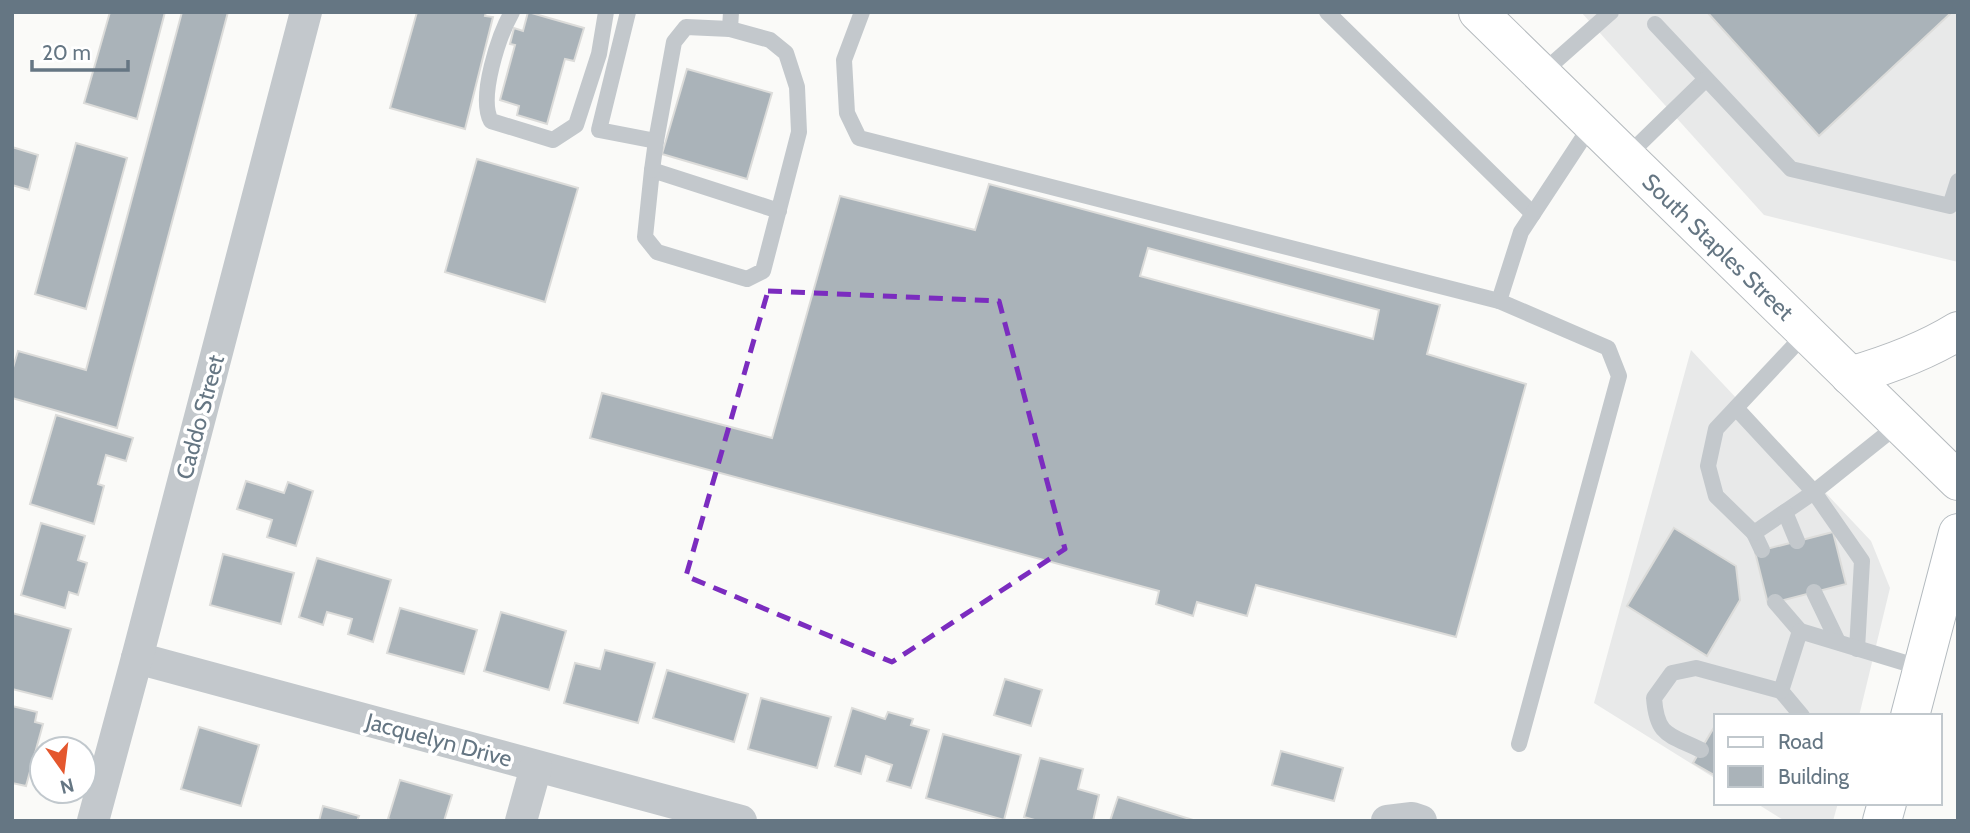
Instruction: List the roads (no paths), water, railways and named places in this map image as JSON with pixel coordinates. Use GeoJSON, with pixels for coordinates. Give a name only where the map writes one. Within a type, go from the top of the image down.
{"type":"FeatureCollection","features":[{"type":"Feature","properties":{"kind":"main road","name":"South Staples Street"},"geometry":{"type":"LineString","coordinates":[[1489,16],[1541,74],[1958,481]]}},
{"type":"Feature","properties":{"kind":"main road"},"geometry":{"type":"LineString","coordinates":[[1850,376],[1894,363],[1958,331]]}},
{"type":"Feature","properties":{"kind":"main road"},"geometry":{"type":"LineString","coordinates":[[1911,714],[1958,533]]}},
{"type":"Feature","properties":{"kind":"street","name":"Caddo Street"},"geometry":{"type":"LineString","coordinates":[[93,821],[306,12]]}},
{"type":"Feature","properties":{"kind":"street","name":"Jacquelyn Drive"},"geometry":{"type":"LineString","coordinates":[[137,658],[741,821]]}},
{"type":"Feature","properties":{"kind":"street"},"geometry":{"type":"LineString","coordinates":[[522,821],[536,766]]}},
{"type":"Feature","properties":{"kind":"street"},"geometry":{"type":"LineString","coordinates":[[1387,821],[1412,818],[1421,821]]}},
{"type":"Feature","properties":{"kind":"lane"},"geometry":{"type":"LineString","coordinates":[[512,12],[504,26],[489,77],[486,113],[491,121],[553,140],[576,125],[598,54],[606,12]]}},
{"type":"Feature","properties":{"kind":"lane"},"geometry":{"type":"LineString","coordinates":[[599,130],[628,12]]}},
{"type":"Feature","properties":{"kind":"lane"},"geometry":{"type":"LineString","coordinates":[[862,12],[844,60],[847,113],[859,138],[1499,301],[1608,348],[1619,376],[1519,744]]}},
{"type":"Feature","properties":{"kind":"lane"},"geometry":{"type":"LineString","coordinates":[[1328,12],[1533,214]]}},
{"type":"Feature","properties":{"kind":"lane"},"geometry":{"type":"LineString","coordinates":[[1541,74],[1611,12]]}},
{"type":"Feature","properties":{"kind":"lane"},"geometry":{"type":"LineString","coordinates":[[730,20],[770,40],[786,53],[797,87],[799,132],[764,271],[747,279],[657,252],[645,237],[656,141],[674,43],[687,27],[730,20]]}},
{"type":"Feature","properties":{"kind":"lane"},"geometry":{"type":"LineString","coordinates":[[1655,24],[1791,169],[1950,206],[1958,181]]}},
{"type":"Feature","properties":{"kind":"lane"},"geometry":{"type":"LineString","coordinates":[[1626,157],[1706,79]]}},
{"type":"Feature","properties":{"kind":"lane"},"geometry":{"type":"LineString","coordinates":[[1499,301],[1521,232],[1592,124]]}},
{"type":"Feature","properties":{"kind":"lane"},"geometry":{"type":"LineString","coordinates":[[576,125],[656,141]]}},
{"type":"Feature","properties":{"kind":"lane"},"geometry":{"type":"LineString","coordinates":[[652,170],[779,211]]}},
{"type":"Feature","properties":{"kind":"lane"},"geometry":{"type":"LineString","coordinates":[[1762,550],[1754,533],[1717,496],[1708,466],[1716,429],[1806,333]]}},
{"type":"Feature","properties":{"kind":"lane"},"geometry":{"type":"LineString","coordinates":[[1736,408],[1814,492],[1862,561],[1857,649]]}},
{"type":"Feature","properties":{"kind":"lane"},"geometry":{"type":"LineString","coordinates":[[1754,533],[1814,492],[1899,424]]}},
{"type":"Feature","properties":{"kind":"lane"},"geometry":{"type":"LineString","coordinates":[[1785,512],[1797,541]]}},
{"type":"Feature","properties":{"kind":"lane"},"geometry":{"type":"LineString","coordinates":[[1814,592],[1838,642]]}},
{"type":"Feature","properties":{"kind":"lane"},"geometry":{"type":"LineString","coordinates":[[1775,602],[1800,631],[1923,668]]}},
{"type":"Feature","properties":{"kind":"lane"},"geometry":{"type":"LineString","coordinates":[[1781,691],[1800,631]]}},
{"type":"Feature","properties":{"kind":"lane"},"geometry":{"type":"LineString","coordinates":[[1701,750],[1663,731],[1656,718],[1654,698],[1672,673],[1696,668],[1781,691],[1800,714]]}}]}
